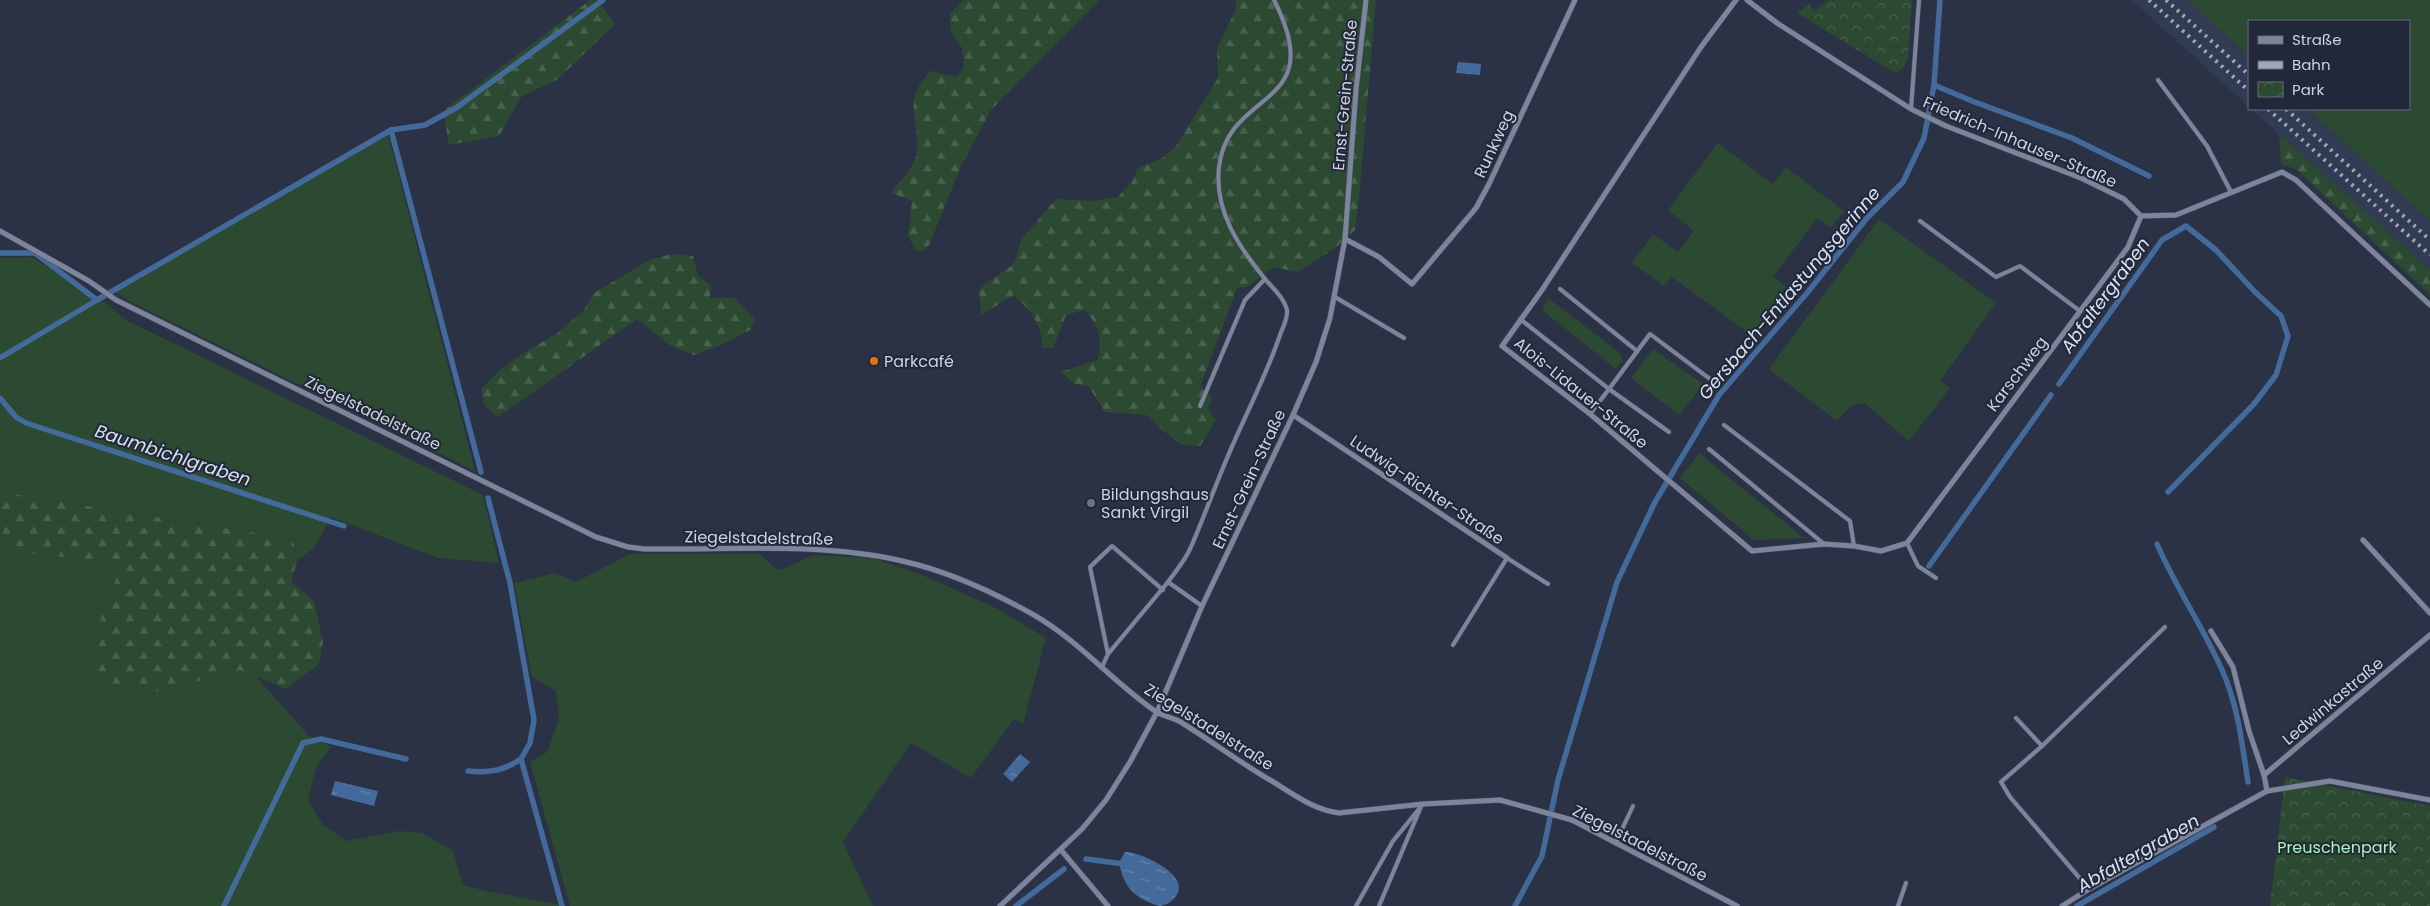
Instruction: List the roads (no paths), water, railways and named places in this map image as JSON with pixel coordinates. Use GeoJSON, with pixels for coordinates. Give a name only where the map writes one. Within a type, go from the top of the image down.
{"type":"FeatureCollection","features":[{"type":"Feature","properties":{"kind":"street","name":"Ernst-Grein-Straße"},"geometry":{"type":"LineString","coordinates":[[1000,906],[1061,850],[1094,815],[1119,782],[1157,712],[1202,606],[1293,415],[1316,362],[1335,298],[1345,240],[1356,90],[1366,0]]}},
{"type":"Feature","properties":{"kind":"street","name":"Runkweg"},"geometry":{"type":"LineString","coordinates":[[1345,240],[1379,257],[1412,284],[1476,208],[1490,184],[1574,0]]}},
{"type":"Feature","properties":{"kind":"street","name":"Alois-Lidauer-Straße"},"geometry":{"type":"LineString","coordinates":[[1736,0],[1701,47],[1542,290],[1502,346],[1590,414],[1654,470],[1752,550],[1824,544],[1854,546],[1881,551],[1906,543]]}},
{"type":"Feature","properties":{"kind":"street","name":"Friedrich-Inhauser-Straße"},"geometry":{"type":"LineString","coordinates":[[1747,0],[1777,23],[1911,109],[1946,126],[2081,178],[2124,199],[2141,216]]}},
{"type":"Feature","properties":{"kind":"street"},"geometry":{"type":"LineString","coordinates":[[2141,216],[2176,215],[2282,172],[2296,180],[2430,305]]}},
{"type":"Feature","properties":{"kind":"street","name":"Karschweg"},"geometry":{"type":"LineString","coordinates":[[1906,543],[2128,247],[2141,216]]}},
{"type":"Feature","properties":{"kind":"street","name":"Ziegelstadelstraße"},"geometry":{"type":"LineString","coordinates":[[0,231],[99,288],[116,300],[578,528],[610,542],[628,547],[652,549],[808,548],[901,560],[964,581],[1022,608],[1056,629],[1157,712],[1178,720],[1254,771],[1312,805],[1339,813],[1423,804],[1500,800],[1563,818],[1616,842],[1737,906]]}},
{"type":"Feature","properties":{"kind":"street","name":"Ludwig-Richter-Straße"},"geometry":{"type":"LineString","coordinates":[[1293,415],[1507,558]]}},
{"type":"Feature","properties":{"kind":"street"},"geometry":{"type":"LineString","coordinates":[[2363,540],[2430,613]]}},
{"type":"Feature","properties":{"kind":"street"},"geometry":{"type":"LineString","coordinates":[[2211,630],[2233,667],[2267,791]]}},
{"type":"Feature","properties":{"kind":"street","name":"Ledwinkastraße"},"geometry":{"type":"LineString","coordinates":[[2264,775],[2430,635]]}},
{"type":"Feature","properties":{"kind":"street"},"geometry":{"type":"LineString","coordinates":[[2062,906],[2089,889],[2267,791],[2330,781],[2430,800]]}},
{"type":"Feature","properties":{"kind":"street"},"geometry":{"type":"LineString","coordinates":[[1061,850],[1108,906]]}},
{"type":"Feature","properties":{"kind":"lane"},"geometry":{"type":"LineString","coordinates":[[1102,667],[1108,654],[1163,590],[1191,547],[1228,454],[1263,383],[1286,318],[1285,305],[1244,252],[1233,234],[1222,206],[1218,178],[1220,157],[1230,137],[1245,117],[1280,85],[1290,69],[1292,60],[1291,42],[1274,0]]}},
{"type":"Feature","properties":{"kind":"lane"},"geometry":{"type":"LineString","coordinates":[[1911,109],[1919,0]]}},
{"type":"Feature","properties":{"kind":"lane"},"geometry":{"type":"LineString","coordinates":[[2158,80],[2207,146],[2231,192]]}},
{"type":"Feature","properties":{"kind":"lane"},"geometry":{"type":"LineString","coordinates":[[1920,221],[1996,277],[2020,266],[2080,311]]}},
{"type":"Feature","properties":{"kind":"lane"},"geometry":{"type":"LineString","coordinates":[[1200,406],[1245,300],[1265,279]]}},
{"type":"Feature","properties":{"kind":"lane"},"geometry":{"type":"LineString","coordinates":[[1560,290],[1637,350]]}},
{"type":"Feature","properties":{"kind":"lane"},"geometry":{"type":"LineString","coordinates":[[1335,298],[1404,338]]}},
{"type":"Feature","properties":{"kind":"lane"},"geometry":{"type":"LineString","coordinates":[[1520,319],[1609,389],[1669,432]]}},
{"type":"Feature","properties":{"kind":"lane"},"geometry":{"type":"LineString","coordinates":[[1590,414],[1650,334],[1710,379]]}},
{"type":"Feature","properties":{"kind":"lane"},"geometry":{"type":"LineString","coordinates":[[1724,425],[1850,522],[1854,546]]}},
{"type":"Feature","properties":{"kind":"lane"},"geometry":{"type":"LineString","coordinates":[[1709,449],[1824,544]]}},
{"type":"Feature","properties":{"kind":"lane"},"geometry":{"type":"LineString","coordinates":[[1906,543],[1918,566],[1936,578]]}},
{"type":"Feature","properties":{"kind":"lane"},"geometry":{"type":"LineString","coordinates":[[1108,654],[1090,567],[1112,546],[1163,590]]}},
{"type":"Feature","properties":{"kind":"lane"},"geometry":{"type":"LineString","coordinates":[[1453,645],[1507,558]]}},
{"type":"Feature","properties":{"kind":"lane","name":"Ludwig-Richter-Straße"},"geometry":{"type":"LineString","coordinates":[[1507,558],[1548,584]]}},
{"type":"Feature","properties":{"kind":"lane"},"geometry":{"type":"LineString","coordinates":[[1168,582],[1202,606]]}},
{"type":"Feature","properties":{"kind":"lane"},"geometry":{"type":"LineString","coordinates":[[2089,889],[2010,797],[2001,782],[2042,746],[2165,627]]}},
{"type":"Feature","properties":{"kind":"lane"},"geometry":{"type":"LineString","coordinates":[[2016,718],[2042,746]]}},
{"type":"Feature","properties":{"kind":"lane"},"geometry":{"type":"LineString","coordinates":[[1356,906],[1393,841],[1423,804]]}},
{"type":"Feature","properties":{"kind":"lane"},"geometry":{"type":"LineString","coordinates":[[1379,906],[1423,804]]}},
{"type":"Feature","properties":{"kind":"lane"},"geometry":{"type":"LineString","coordinates":[[1616,842],[1633,806]]}},
{"type":"Feature","properties":{"kind":"lane"},"geometry":{"type":"LineString","coordinates":[[1898,906],[1906,882]]}},
{"type":"Feature","properties":{"kind":"water"},"geometry":{"type":"Polygon","coordinates":[[[1458,62],[1481,64],[1480,75],[1456,73],[1458,62]]]}},
{"type":"Feature","properties":{"kind":"water"},"geometry":{"type":"Polygon","coordinates":[[[1020,754],[1030,762],[1012,782],[1003,774],[1020,754]]]}},
{"type":"Feature","properties":{"kind":"water"},"geometry":{"type":"Polygon","coordinates":[[[335,781],[378,791],[374,806],[331,795],[335,781]]]}},
{"type":"Feature","properties":{"kind":"water"},"geometry":{"type":"Polygon","coordinates":[[[1125,852],[1153,861],[1171,873],[1177,881],[1179,888],[1173,900],[1160,906],[1144,900],[1132,891],[1127,885],[1119,862],[1125,852]]]}},
{"type":"Feature","properties":{"kind":"waterway","name":"Baumbichlgraben"},"geometry":{"type":"LineString","coordinates":[[0,253],[35,253],[97,300],[391,130],[425,125],[456,108],[603,0]]}},
{"type":"Feature","properties":{"kind":"waterway","name":"Gersbach-Entlastungsgerinne"},"geometry":{"type":"LineString","coordinates":[[1515,906],[1542,856],[1558,780],[1617,582],[1655,502],[1719,395],[1807,293],[1867,218],[1903,182],[1924,138],[1934,85],[1940,0]]}},
{"type":"Feature","properties":{"kind":"waterway","name":"Abfaltergraben"},"geometry":{"type":"LineString","coordinates":[[1934,85],[2072,138],[2149,176]]}},
{"type":"Feature","properties":{"kind":"waterway","name":"Baumbichlgraben"},"geometry":{"type":"LineString","coordinates":[[391,130],[481,472]]}},
{"type":"Feature","properties":{"kind":"waterway","name":"Abfaltergraben"},"geometry":{"type":"LineString","coordinates":[[2059,384],[2162,240],[2186,226],[2216,250],[2255,292],[2281,316],[2288,336],[2276,375],[2254,404],[2168,492]]}},
{"type":"Feature","properties":{"kind":"waterway","name":"Baumbichlgraben"},"geometry":{"type":"LineString","coordinates":[[0,358],[97,300]]}},
{"type":"Feature","properties":{"kind":"waterway","name":"Abfaltergraben"},"geometry":{"type":"LineString","coordinates":[[1929,566],[2051,395]]}},
{"type":"Feature","properties":{"kind":"waterway","name":"Baumbichlgraben"},"geometry":{"type":"LineString","coordinates":[[0,398],[16,417],[26,423],[344,526]]}},
{"type":"Feature","properties":{"kind":"waterway","name":"Baumbichlgraben"},"geometry":{"type":"LineString","coordinates":[[488,498],[510,583],[534,720],[530,743],[521,759],[562,906]]}},
{"type":"Feature","properties":{"kind":"waterway","name":"Abfaltergraben"},"geometry":{"type":"LineString","coordinates":[[2157,544],[2172,576],[2215,654],[2227,683],[2239,725],[2248,782]]}},
{"type":"Feature","properties":{"kind":"waterway","name":"Baumbichlgraben"},"geometry":{"type":"LineString","coordinates":[[224,906],[303,743],[321,739],[406,759]]}},
{"type":"Feature","properties":{"kind":"waterway","name":"Baumbichlgraben"},"geometry":{"type":"LineString","coordinates":[[468,771],[483,772],[496,770],[521,759]]}},
{"type":"Feature","properties":{"kind":"waterway","name":"Abfaltergraben"},"geometry":{"type":"LineString","coordinates":[[2077,906],[2214,827]]}},
{"type":"Feature","properties":{"kind":"waterway"},"geometry":{"type":"LineString","coordinates":[[1086,859],[1124,864]]}},
{"type":"Feature","properties":{"kind":"waterway"},"geometry":{"type":"LineString","coordinates":[[1016,906],[1064,869]]}},
{"type":"Feature","properties":{"kind":"railway"},"geometry":{"type":"LineString","coordinates":[[2149,0],[2248,90]]}},
{"type":"Feature","properties":{"kind":"railway"},"geometry":{"type":"LineString","coordinates":[[2166,0],[2248,74]]}},
{"type":"Feature","properties":{"kind":"railway"},"geometry":{"type":"LineString","coordinates":[[2269,110],[2430,255]]}},
{"type":"Feature","properties":{"kind":"railway"},"geometry":{"type":"LineString","coordinates":[[2287,110],[2430,240]]}},
{"type":"Feature","properties":{"kind":"place","name":"Parkcafé"},"geometry":{"type":"Point","coordinates":[874,361]}},
{"type":"Feature","properties":{"kind":"place","name":"Bildungshaus Sankt Virgil"},"geometry":{"type":"Point","coordinates":[1091,503]}},
{"type":"Feature","properties":{"kind":"park label","name":"Preuschenpark"},"geometry":{"type":"Point","coordinates":[2337,847]}}]}
